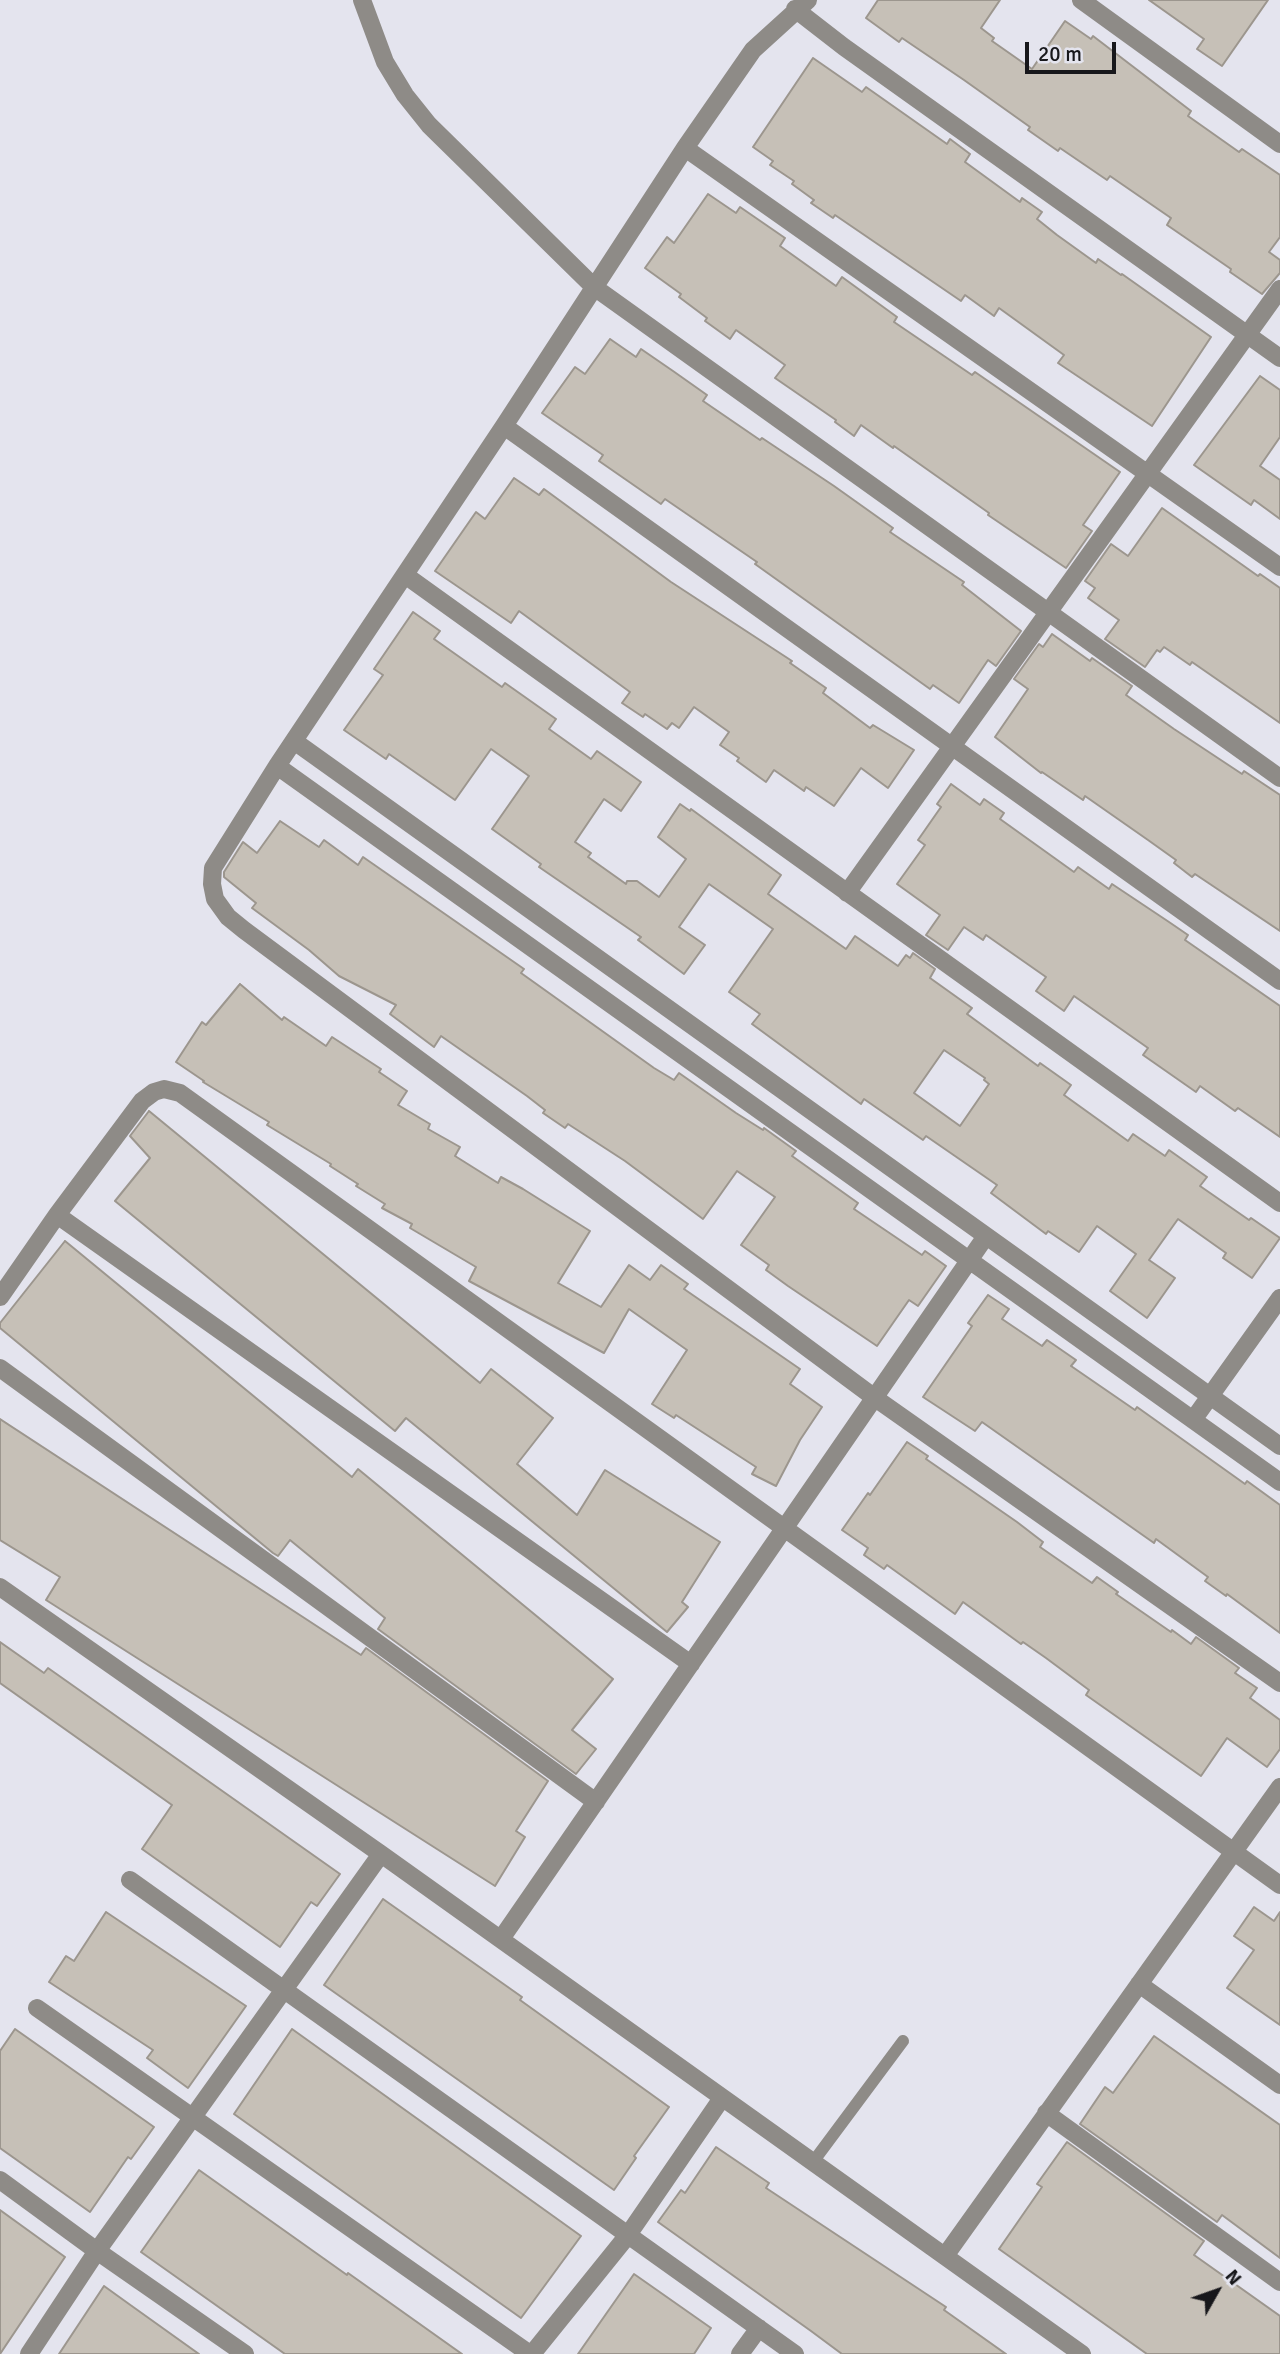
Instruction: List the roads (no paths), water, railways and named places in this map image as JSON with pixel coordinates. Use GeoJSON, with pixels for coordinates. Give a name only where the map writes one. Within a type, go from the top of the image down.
{"type":"FeatureCollection","features":[{"type":"Feature","properties":{"kind":"street"},"geometry":{"type":"LineString","coordinates":[[362,0],[385,62],[405,95],[429,125],[594,287],[1280,778]]}},
{"type":"Feature","properties":{"kind":"street"},"geometry":{"type":"LineString","coordinates":[[1081,0],[1280,144]]}},
{"type":"Feature","properties":{"kind":"street"},"geometry":{"type":"LineString","coordinates":[[1280,358],[845,47],[802,4],[753,50],[685,148],[212,868],[215,898],[228,916],[875,1398],[1280,1683]]}},
{"type":"Feature","properties":{"kind":"street"},"geometry":{"type":"LineString","coordinates":[[685,148],[1280,567]]}},
{"type":"Feature","properties":{"kind":"street"},"geometry":{"type":"LineString","coordinates":[[847,893],[1280,289]]}},
{"type":"Feature","properties":{"kind":"street"},"geometry":{"type":"LineString","coordinates":[[504,426],[1280,981]]}},
{"type":"Feature","properties":{"kind":"street"},"geometry":{"type":"LineString","coordinates":[[405,575],[1280,1203]]}},
{"type":"Feature","properties":{"kind":"street"},"geometry":{"type":"LineString","coordinates":[[294,741],[1280,1446]]}},
{"type":"Feature","properties":{"kind":"street"},"geometry":{"type":"LineString","coordinates":[[277,766],[1280,1482]]}},
{"type":"Feature","properties":{"kind":"street"},"geometry":{"type":"LineString","coordinates":[[0,1297],[142,1101],[154,1092],[164,1090],[180,1093],[1280,1885]]}},
{"type":"Feature","properties":{"kind":"street"},"geometry":{"type":"LineString","coordinates":[[57,1215],[691,1664]]}},
{"type":"Feature","properties":{"kind":"street"},"geometry":{"type":"LineString","coordinates":[[501,1939],[986,1236]]}},
{"type":"Feature","properties":{"kind":"street"},"geometry":{"type":"LineString","coordinates":[[1193,1420],[1280,1298]]}},
{"type":"Feature","properties":{"kind":"street"},"geometry":{"type":"LineString","coordinates":[[0,1368],[596,1801]]}},
{"type":"Feature","properties":{"kind":"street"},"geometry":{"type":"LineString","coordinates":[[0,1587],[501,1939],[945,2256],[1070,2350]]}},
{"type":"Feature","properties":{"kind":"street"},"geometry":{"type":"LineString","coordinates":[[945,2256],[1280,1787]]}},
{"type":"Feature","properties":{"kind":"street"},"geometry":{"type":"LineString","coordinates":[[29,2354],[97,2251],[381,1854]]}},
{"type":"Feature","properties":{"kind":"street"},"geometry":{"type":"LineString","coordinates":[[130,1880],[795,2354]]}},
{"type":"Feature","properties":{"kind":"street"},"geometry":{"type":"LineString","coordinates":[[1139,1984],[1280,2085]]}},
{"type":"Feature","properties":{"kind":"street"},"geometry":{"type":"LineString","coordinates":[[37,2008],[531,2354],[628,2235],[722,2098]]}},
{"type":"Feature","properties":{"kind":"street"},"geometry":{"type":"LineString","coordinates":[[1046,2113],[1280,2282]]}},
{"type":"Feature","properties":{"kind":"street"},"geometry":{"type":"LineString","coordinates":[[0,2180],[245,2354]]}},
{"type":"Feature","properties":{"kind":"street"},"geometry":{"type":"LineString","coordinates":[[740,2354],[758,2328]]}},
{"type":"Feature","properties":{"kind":"lane"},"geometry":{"type":"LineString","coordinates":[[813,2162],[903,2041]]}}]}
